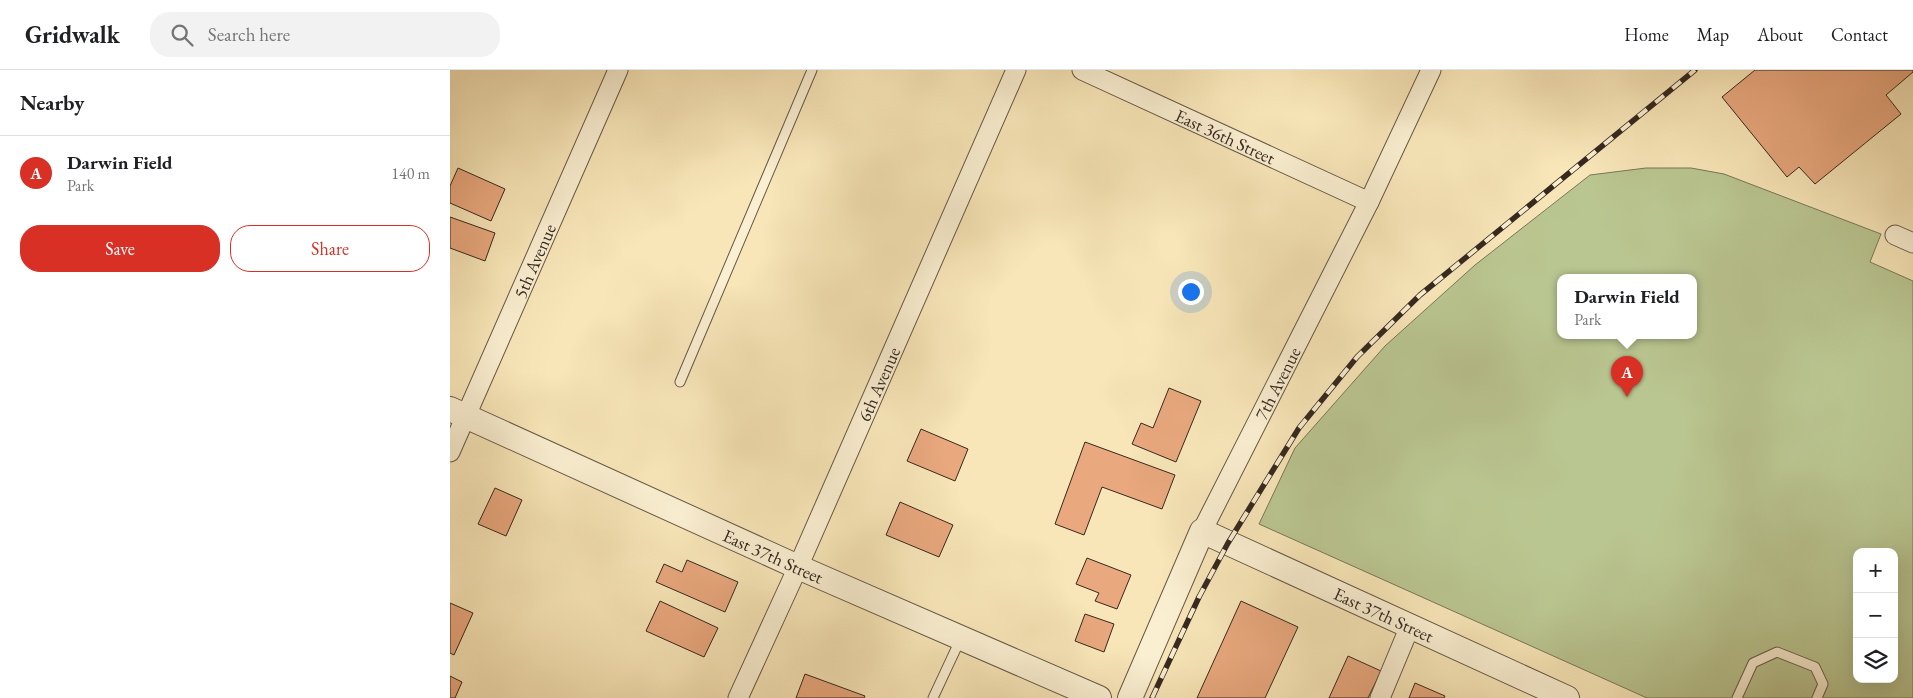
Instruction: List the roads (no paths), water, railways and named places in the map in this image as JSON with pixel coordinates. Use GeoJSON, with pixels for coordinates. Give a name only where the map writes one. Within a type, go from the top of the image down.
{"type":"FeatureCollection","features":[{"type":"Feature","properties":{"kind":"street","name":"5th Avenue"},"geometry":{"type":"LineString","coordinates":[[450,452],[458,413],[618,70]]}},
{"type":"Feature","properties":{"kind":"street","name":"6th Avenue"},"geometry":{"type":"LineString","coordinates":[[738,698],[798,567],[1016,70]]}},
{"type":"Feature","properties":{"kind":"street","name":"East 36th Street"},"geometry":{"type":"LineString","coordinates":[[1082,70],[1369,202]]}},
{"type":"Feature","properties":{"kind":"street","name":"7th Avenue"},"geometry":{"type":"LineString","coordinates":[[1130,698],[1202,531],[1369,202],[1430,70]]}},
{"type":"Feature","properties":{"kind":"street"},"geometry":{"type":"LineString","coordinates":[[1895,235],[1913,243]]}},
{"type":"Feature","properties":{"kind":"street","name":"East 37th Street"},"geometry":{"type":"LineString","coordinates":[[458,413],[798,567],[1100,698]]}},
{"type":"Feature","properties":{"kind":"street","name":"East 37th Street"},"geometry":{"type":"LineString","coordinates":[[1202,531],[1567,698]]}},
{"type":"Feature","properties":{"kind":"street"},"geometry":{"type":"LineString","coordinates":[[1380,698],[1410,626]]}},
{"type":"Feature","properties":{"kind":"lane"},"geometry":{"type":"LineString","coordinates":[[680,382],[812,70]]}},
{"type":"Feature","properties":{"kind":"lane"},"geometry":{"type":"LineString","coordinates":[[933,698],[961,638]]}},
{"type":"Feature","properties":{"kind":"lane"},"geometry":{"type":"LineString","coordinates":[[1737,698],[1753,662],[1778,652],[1815,667],[1824,684],[1817,698]]}},
{"type":"Feature","properties":{"kind":"railway"},"geometry":{"type":"LineString","coordinates":[[1152,698],[1199,597],[1228,543],[1299,428],[1357,357],[1420,295],[1695,70]]}},
{"type":"Feature","properties":{"kind":"place","name":"Darwin Field"},"geometry":{"type":"Point","coordinates":[1627,397]}}]}
